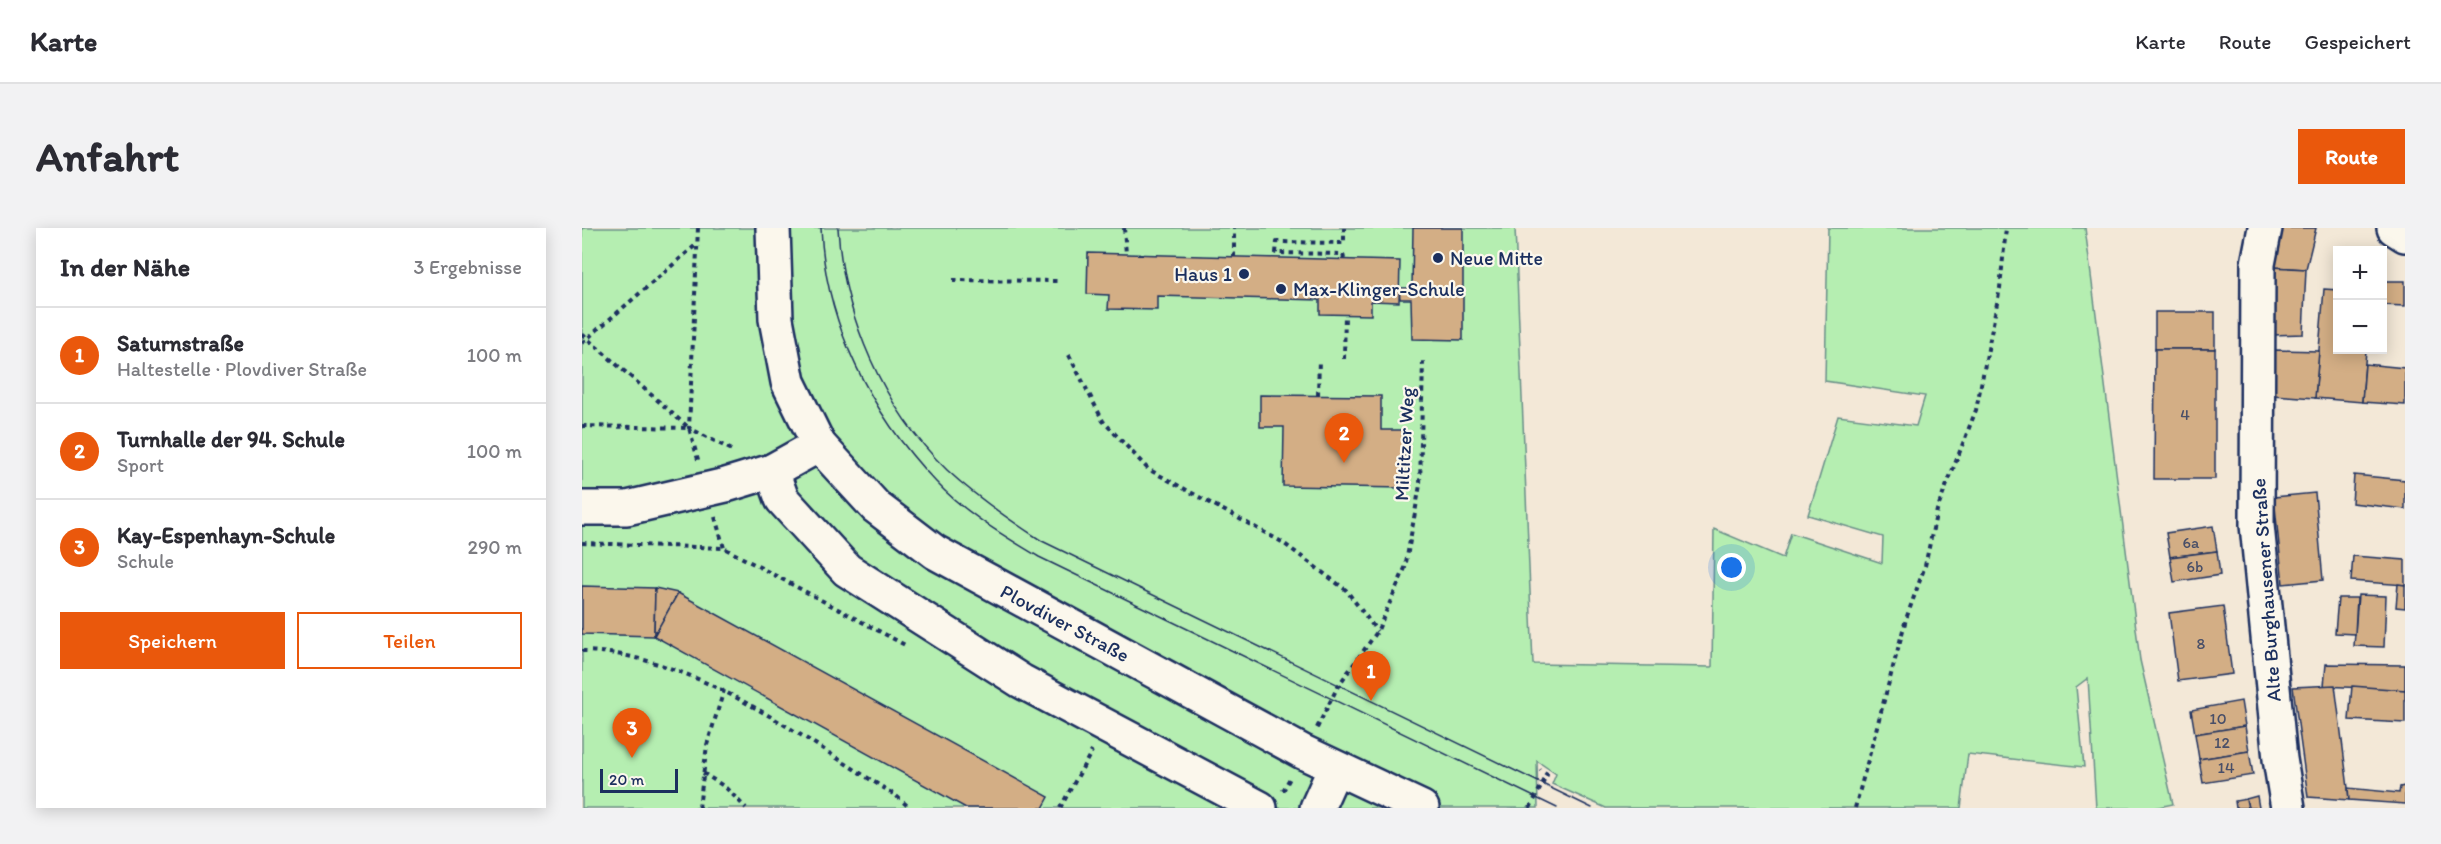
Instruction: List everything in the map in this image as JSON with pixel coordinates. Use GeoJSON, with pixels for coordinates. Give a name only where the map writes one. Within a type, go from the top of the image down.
{"type":"FeatureCollection","features":[{"type":"Feature","properties":{"kind":"street","name":"Plovdiver Straße"},"geometry":{"type":"LineString","coordinates":[[773,228],[776,319],[788,382],[819,445],[876,507],[935,552],[1335,768],[1422,808]]}},
{"type":"Feature","properties":{"kind":"street","name":"Alte Burghausener Straße"},"geometry":{"type":"LineString","coordinates":[[2265,228],[2258,264],[2257,525],[2280,759],[2288,808]]}},
{"type":"Feature","properties":{"kind":"street"},"geometry":{"type":"LineString","coordinates":[[2394,228],[2405,235]]}},
{"type":"Feature","properties":{"kind":"street"},"geometry":{"type":"LineString","coordinates":[[582,508],[627,508],[726,485],[772,471],[819,445]]}},
{"type":"Feature","properties":{"kind":"street"},"geometry":{"type":"LineString","coordinates":[[772,471],[782,498],[847,570],[1020,681],[1260,808]]}},
{"type":"Feature","properties":{"kind":"street"},"geometry":{"type":"LineString","coordinates":[[1317,808],[1335,768]]}},
{"type":"Feature","properties":{"kind":"path"},"geometry":{"type":"LineString","coordinates":[[689,428],[698,228]]}},
{"type":"Feature","properties":{"kind":"path"},"geometry":{"type":"LineString","coordinates":[[1124,228],[1126,254]]}},
{"type":"Feature","properties":{"kind":"path"},"geometry":{"type":"LineString","coordinates":[[1234,228],[1234,257]]}},
{"type":"Feature","properties":{"kind":"path"},"geometry":{"type":"LineString","coordinates":[[1344,228],[1344,243],[1276,242],[1276,253],[1343,254],[1344,259]]}},
{"type":"Feature","properties":{"kind":"path"},"geometry":{"type":"LineString","coordinates":[[1855,808],[1903,630],[1925,566],[1937,510],[1976,410],[2000,288],[2006,228]]}},
{"type":"Feature","properties":{"kind":"path"},"geometry":{"type":"LineString","coordinates":[[582,343],[697,244]]}},
{"type":"Feature","properties":{"kind":"path"},"geometry":{"type":"LineString","coordinates":[[953,280],[1058,281]]}},
{"type":"Feature","properties":{"kind":"path"},"geometry":{"type":"LineString","coordinates":[[1344,359],[1345,314]]}},
{"type":"Feature","properties":{"kind":"path"},"geometry":{"type":"LineString","coordinates":[[582,334],[689,428],[772,471]]}},
{"type":"Feature","properties":{"kind":"path"},"geometry":{"type":"LineString","coordinates":[[1069,355],[1103,421],[1148,469],[1282,542],[1346,590],[1377,632]]}},
{"type":"Feature","properties":{"kind":"path"},"geometry":{"type":"LineString","coordinates":[[1318,395],[1319,359]]}},
{"type":"Feature","properties":{"kind":"path","name":"Miltitzer Weg"},"geometry":{"type":"LineString","coordinates":[[1317,728],[1338,686],[1377,632],[1404,568],[1420,485],[1423,360]]}},
{"type":"Feature","properties":{"kind":"path"},"geometry":{"type":"LineString","coordinates":[[582,426],[689,428]]}},
{"type":"Feature","properties":{"kind":"path"},"geometry":{"type":"LineString","coordinates":[[582,543],[724,548],[909,647]]}},
{"type":"Feature","properties":{"kind":"path"},"geometry":{"type":"LineString","coordinates":[[582,651],[660,663],[724,690],[895,795],[910,808]]}},
{"type":"Feature","properties":{"kind":"path"},"geometry":{"type":"LineString","coordinates":[[699,808],[707,745],[724,690]]}},
{"type":"Feature","properties":{"kind":"path"},"geometry":{"type":"LineString","coordinates":[[1061,808],[1106,727]]}},
{"type":"Feature","properties":{"kind":"path"},"geometry":{"type":"LineString","coordinates":[[1530,808],[1547,775],[1540,770]]}},
{"type":"Feature","properties":{"kind":"path"},"geometry":{"type":"LineString","coordinates":[[703,772],[725,787],[746,808]]}},
{"type":"Feature","properties":{"kind":"green space"},"geometry":{"type":"Polygon","coordinates":[[[582,228],[1515,228],[1533,664],[1712,667],[1714,529],[1783,558],[1791,533],[1882,563],[1883,537],[1808,515],[1838,416],[1916,426],[1925,396],[1825,381],[1828,228],[2085,228],[2140,660],[2173,804],[2154,808],[2096,808],[2088,678],[2076,687],[2084,767],[1968,754],[1961,808],[1606,808],[1552,784],[1556,774],[1537,761],[1538,808],[582,808],[582,228]]]}},
{"type":"Feature","properties":{"kind":"building","name":"Neue Mitte"},"geometry":{"type":"Polygon","coordinates":[[[1413,228],[1463,228],[1463,340],[1412,339],[1411,299],[1400,299],[1399,288],[1412,288],[1413,228]]]}},
{"type":"Feature","properties":{"kind":"building"},"geometry":{"type":"Polygon","coordinates":[[[2282,228],[2316,228],[2306,269],[2271,267],[2282,228]]]}},
{"type":"Feature","properties":{"kind":"building","name":"Haus 1"},"geometry":{"type":"Polygon","coordinates":[[[1088,253],[1400,261],[1399,302],[1371,301],[1371,315],[1320,314],[1320,300],[1157,296],[1157,310],[1108,309],[1109,295],[1087,294],[1088,253]]]}},
{"type":"Feature","properties":{"kind":"building"},"geometry":{"type":"Polygon","coordinates":[[[2271,267],[2306,269],[2303,334],[2272,335],[2271,267]]]}},
{"type":"Feature","properties":{"kind":"building"},"geometry":{"type":"Polygon","coordinates":[[[2387,281],[2405,281],[2405,306],[2387,305],[2387,281]]]}},
{"type":"Feature","properties":{"kind":"building"},"geometry":{"type":"Polygon","coordinates":[[[2324,289],[2333,290],[2333,354],[2366,354],[2362,402],[2315,398],[2324,289]]]}},
{"type":"Feature","properties":{"kind":"building"},"geometry":{"type":"Polygon","coordinates":[[[2155,312],[2215,312],[2215,349],[2155,349],[2155,312]]]}},
{"type":"Feature","properties":{"kind":"building"},"geometry":{"type":"Polygon","coordinates":[[[2155,349],[2215,349],[2215,479],[2154,479],[2155,349]]]}},
{"type":"Feature","properties":{"kind":"building"},"geometry":{"type":"Polygon","coordinates":[[[2274,350],[2319,351],[2315,398],[2272,395],[2274,350]]]}},
{"type":"Feature","properties":{"kind":"building"},"geometry":{"type":"Polygon","coordinates":[[[2365,364],[2405,368],[2405,405],[2362,402],[2365,364]]]}},
{"type":"Feature","properties":{"kind":"building"},"geometry":{"type":"Polygon","coordinates":[[[1260,395],[1381,396],[1381,430],[1405,430],[1405,488],[1283,486],[1284,427],[1260,427],[1260,395]]]}},
{"type":"Feature","properties":{"kind":"building"},"geometry":{"type":"Polygon","coordinates":[[[2354,475],[2405,480],[2405,509],[2352,503],[2354,475]]]}},
{"type":"Feature","properties":{"kind":"building"},"geometry":{"type":"Polygon","coordinates":[[[2315,493],[2323,580],[2283,584],[2274,497],[2315,493]]]}},
{"type":"Feature","properties":{"kind":"building"},"geometry":{"type":"Polygon","coordinates":[[[2213,526],[2217,551],[2170,557],[2166,533],[2213,526]]]}},
{"type":"Feature","properties":{"kind":"building"},"geometry":{"type":"Polygon","coordinates":[[[2217,551],[2220,575],[2174,582],[2170,557],[2217,551]]]}},
{"type":"Feature","properties":{"kind":"building"},"geometry":{"type":"Polygon","coordinates":[[[2353,556],[2405,560],[2405,585],[2351,581],[2353,556]]]}},
{"type":"Feature","properties":{"kind":"building"},"geometry":{"type":"Polygon","coordinates":[[[2398,584],[2405,585],[2405,608],[2396,607],[2398,584]]]}},
{"type":"Feature","properties":{"kind":"building"},"geometry":{"type":"Polygon","coordinates":[[[582,586],[655,588],[654,636],[582,634],[582,586]]]}},
{"type":"Feature","properties":{"kind":"building"},"geometry":{"type":"Polygon","coordinates":[[[655,588],[678,593],[654,636],[655,588]]]}},
{"type":"Feature","properties":{"kind":"building"},"geometry":{"type":"Polygon","coordinates":[[[678,593],[1049,797],[1043,808],[966,808],[654,636],[678,593]]]}},
{"type":"Feature","properties":{"kind":"building"},"geometry":{"type":"Polygon","coordinates":[[[2358,595],[2386,596],[2384,647],[2354,646],[2358,595]]]}},
{"type":"Feature","properties":{"kind":"building"},"geometry":{"type":"Polygon","coordinates":[[[2338,598],[2357,598],[2355,634],[2335,633],[2338,598]]]}},
{"type":"Feature","properties":{"kind":"building"},"geometry":{"type":"Polygon","coordinates":[[[2223,606],[2232,674],[2178,681],[2169,613],[2223,606]]]}},
{"type":"Feature","properties":{"kind":"building"},"geometry":{"type":"Polygon","coordinates":[[[2326,664],[2405,665],[2405,690],[2324,686],[2326,664]]]}},
{"type":"Feature","properties":{"kind":"building"},"geometry":{"type":"Polygon","coordinates":[[[2335,685],[2349,800],[2308,797],[2293,687],[2335,685]]]}},
{"type":"Feature","properties":{"kind":"building"},"geometry":{"type":"Polygon","coordinates":[[[2352,686],[2405,690],[2405,723],[2349,720],[2352,686]]]}},
{"type":"Feature","properties":{"kind":"building"},"geometry":{"type":"Polygon","coordinates":[[[2241,701],[2245,726],[2195,734],[2191,710],[2241,701]]]}},
{"type":"Feature","properties":{"kind":"building"},"geometry":{"type":"Polygon","coordinates":[[[2245,726],[2249,751],[2199,759],[2195,734],[2245,726]]]}},
{"type":"Feature","properties":{"kind":"building"},"geometry":{"type":"Polygon","coordinates":[[[2249,751],[2253,775],[2203,783],[2199,759],[2249,751]]]}},
{"type":"Feature","properties":{"kind":"building"},"geometry":{"type":"Polygon","coordinates":[[[2405,786],[2405,804],[2349,800],[2348,788],[2399,793],[2400,787],[2405,786]]]}},
{"type":"Feature","properties":{"kind":"building"},"geometry":{"type":"Polygon","coordinates":[[[2257,796],[2259,808],[2248,808],[2246,799],[2257,796]]]}},
{"type":"Feature","properties":{"kind":"building"},"geometry":{"type":"Polygon","coordinates":[[[2246,799],[2248,808],[2236,808],[2235,801],[2246,799]]]}},
{"type":"Feature","properties":{"kind":"tram line"},"geometry":{"type":"LineString","coordinates":[[821,228],[824,263],[832,298],[842,332],[856,365],[891,427],[936,482],[959,504],[1039,557],[1557,808]]}},
{"type":"Feature","properties":{"kind":"tram line"},"geometry":{"type":"LineString","coordinates":[[838,228],[841,261],[848,294],[870,359],[904,418],[924,445],[947,470],[981,499],[1042,541],[1592,808]]}},
{"type":"Feature","properties":{"kind":"place","name":"Neue Mitte"},"geometry":{"type":"Point","coordinates":[1438,258]}},
{"type":"Feature","properties":{"kind":"place","name":"Haus 1"},"geometry":{"type":"Point","coordinates":[1244,274]}},
{"type":"Feature","properties":{"kind":"place","name":"Max-Klinger-Schule"},"geometry":{"type":"Point","coordinates":[1281,289]}},
{"type":"Feature","properties":{"kind":"place","name":"Turnhalle der 94. Schule"},"geometry":{"type":"Point","coordinates":[1344,463]}},
{"type":"Feature","properties":{"kind":"place","name":"Saturnstraße"},"geometry":{"type":"Point","coordinates":[1371,701]}},
{"type":"Feature","properties":{"kind":"place","name":"Kay-Espenhayn-Schule"},"geometry":{"type":"Point","coordinates":[632,758]}}]}
